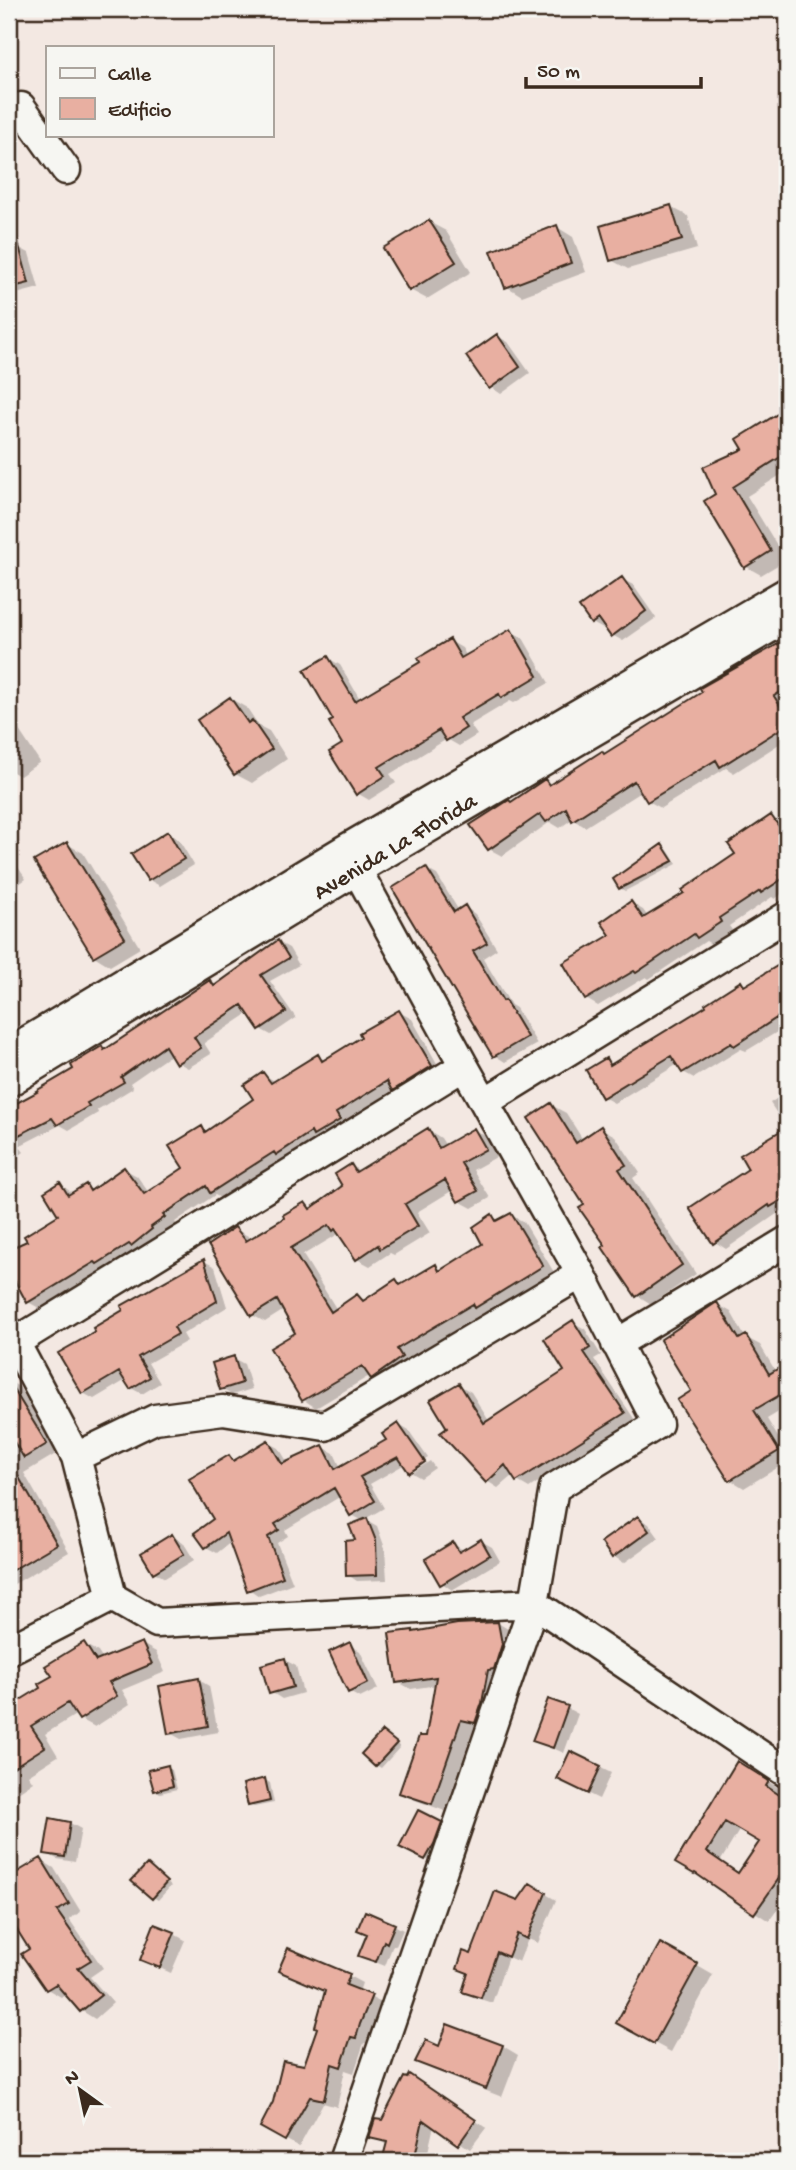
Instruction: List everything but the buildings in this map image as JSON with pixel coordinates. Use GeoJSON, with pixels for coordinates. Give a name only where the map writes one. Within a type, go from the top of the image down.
{"type":"FeatureCollection","features":[{"type":"Feature","properties":{"kind":"street"},"geometry":{"type":"LineString","coordinates":[[9,115],[21,107],[66,170]]}},
{"type":"Feature","properties":{"kind":"street"},"geometry":{"type":"LineString","coordinates":[[9,1052],[350,860],[787,592]]}},
{"type":"Feature","properties":{"kind":"street","name":"Avenida La Florida"},"geometry":{"type":"LineString","coordinates":[[9,1083],[350,860],[787,618]]}},
{"type":"Feature","properties":{"kind":"street"},"geometry":{"type":"LineString","coordinates":[[343,2161],[534,1603],[554,1488],[658,1424],[581,1274],[350,860]]}},
{"type":"Feature","properties":{"kind":"street"},"geometry":{"type":"LineString","coordinates":[[485,1102],[787,916]]}},
{"type":"Feature","properties":{"kind":"street"},"geometry":{"type":"LineString","coordinates":[[464,1066],[11,1340],[76,1457],[112,1597],[157,1623],[534,1603],[787,1773]]}},
{"type":"Feature","properties":{"kind":"street"},"geometry":{"type":"LineString","coordinates":[[616,1344],[787,1241]]}},
{"type":"Feature","properties":{"kind":"street"},"geometry":{"type":"LineString","coordinates":[[76,1457],[155,1419],[223,1410],[325,1426],[581,1274]]}},
{"type":"Feature","properties":{"kind":"street"},"geometry":{"type":"LineString","coordinates":[[9,1650],[112,1597]]}}]}
